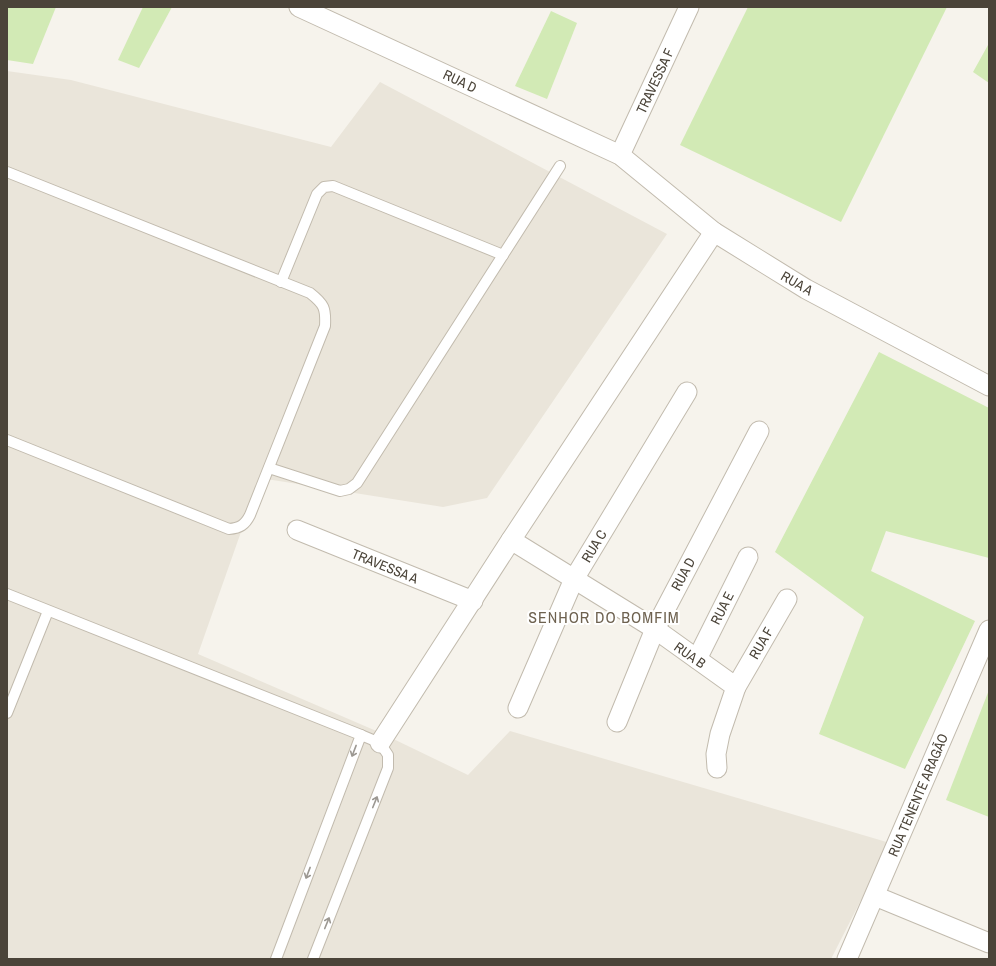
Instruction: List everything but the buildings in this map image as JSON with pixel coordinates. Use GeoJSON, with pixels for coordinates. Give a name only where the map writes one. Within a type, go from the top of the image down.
{"type":"FeatureCollection","features":[{"type":"Feature","properties":{"kind":"street","name":"RUA D"},"geometry":{"type":"LineString","coordinates":[[299,7],[620,155]]}},
{"type":"Feature","properties":{"kind":"street","name":"TRAVESSA F"},"geometry":{"type":"LineString","coordinates":[[620,155],[689,7]]}},
{"type":"Feature","properties":{"kind":"street","name":"RUA A"},"geometry":{"type":"LineString","coordinates":[[620,155],[714,232],[806,289],[989,386]]}},
{"type":"Feature","properties":{"kind":"street"},"geometry":{"type":"LineString","coordinates":[[380,743],[511,540],[714,232]]}},
{"type":"Feature","properties":{"kind":"street","name":"RUA C"},"geometry":{"type":"LineString","coordinates":[[518,708],[574,579],[687,392]]}},
{"type":"Feature","properties":{"kind":"street","name":"RUA D"},"geometry":{"type":"LineString","coordinates":[[618,722],[654,629],[759,430]]}},
{"type":"Feature","properties":{"kind":"street","name":"TRAVESSA A"},"geometry":{"type":"LineString","coordinates":[[297,530],[473,601]]}},
{"type":"Feature","properties":{"kind":"street","name":"RUA B"},"geometry":{"type":"LineString","coordinates":[[511,540],[654,629],[736,687]]}},
{"type":"Feature","properties":{"kind":"street","name":"RUA E"},"geometry":{"type":"LineString","coordinates":[[697,659],[748,557]]}},
{"type":"Feature","properties":{"kind":"street","name":"RUA F"},"geometry":{"type":"LineString","coordinates":[[736,687],[787,599]]}},
{"type":"Feature","properties":{"kind":"street","name":"RUA TENENTE ARAGÃO"},"geometry":{"type":"LineString","coordinates":[[848,959],[989,630]]}},
{"type":"Feature","properties":{"kind":"street"},"geometry":{"type":"LineString","coordinates":[[717,768],[716,754],[720,734],[736,687]]}},
{"type":"Feature","properties":{"kind":"street"},"geometry":{"type":"LineString","coordinates":[[875,896],[989,943]]}},
{"type":"Feature","properties":{"kind":"lane"},"geometry":{"type":"LineString","coordinates":[[269,468],[340,491],[349,489],[357,483],[560,166]]}},
{"type":"Feature","properties":{"kind":"lane"},"geometry":{"type":"LineString","coordinates":[[7,172],[310,293],[320,301],[326,313],[325,326],[250,515],[246,523],[238,528],[228,529],[7,440]]}},
{"type":"Feature","properties":{"kind":"lane"},"geometry":{"type":"LineString","coordinates":[[281,282],[317,194],[324,187],[333,186],[503,255]]}},
{"type":"Feature","properties":{"kind":"lane"},"geometry":{"type":"LineString","coordinates":[[7,594],[380,743],[388,755],[388,768],[313,959]]}},
{"type":"Feature","properties":{"kind":"lane"},"geometry":{"type":"LineString","coordinates":[[7,713],[48,611]]}},
{"type":"Feature","properties":{"kind":"lane"},"geometry":{"type":"LineString","coordinates":[[276,959],[361,735]]}},
{"type":"Feature","properties":{"kind":"shaded area"},"geometry":{"type":"Polygon","coordinates":[[[7,71],[71,80],[331,147],[380,82],[667,234],[487,498],[443,507],[260,478],[198,654],[381,733],[468,775],[510,731],[890,843],[831,959],[7,959],[7,71]]]}},
{"type":"Feature","properties":{"kind":"green space"},"geometry":{"type":"Polygon","coordinates":[[[7,7],[56,7],[33,64],[7,60],[7,7]]]}},
{"type":"Feature","properties":{"kind":"green space"},"geometry":{"type":"Polygon","coordinates":[[[143,7],[172,7],[139,68],[118,60],[143,7]]]}},
{"type":"Feature","properties":{"kind":"green space"},"geometry":{"type":"Polygon","coordinates":[[[748,7],[947,7],[841,222],[680,145],[748,7]]]}},
{"type":"Feature","properties":{"kind":"green space"},"geometry":{"type":"Polygon","coordinates":[[[551,11],[577,23],[547,99],[515,86],[551,11]]]}},
{"type":"Feature","properties":{"kind":"green space"},"geometry":{"type":"Polygon","coordinates":[[[989,19],[989,83],[973,72],[988,45],[989,19]]]}},
{"type":"Feature","properties":{"kind":"green space"},"geometry":{"type":"Polygon","coordinates":[[[879,352],[989,408],[989,558],[886,531],[871,571],[975,621],[905,769],[819,734],[864,617],[775,552],[879,352]]]}},
{"type":"Feature","properties":{"kind":"green space"},"geometry":{"type":"Polygon","coordinates":[[[989,690],[989,817],[946,800],[989,690]]]}},
{"type":"Feature","properties":{"kind":"district","name":"SENHOR DO BOMFIM"},"geometry":{"type":"Point","coordinates":[604,617]}}]}
